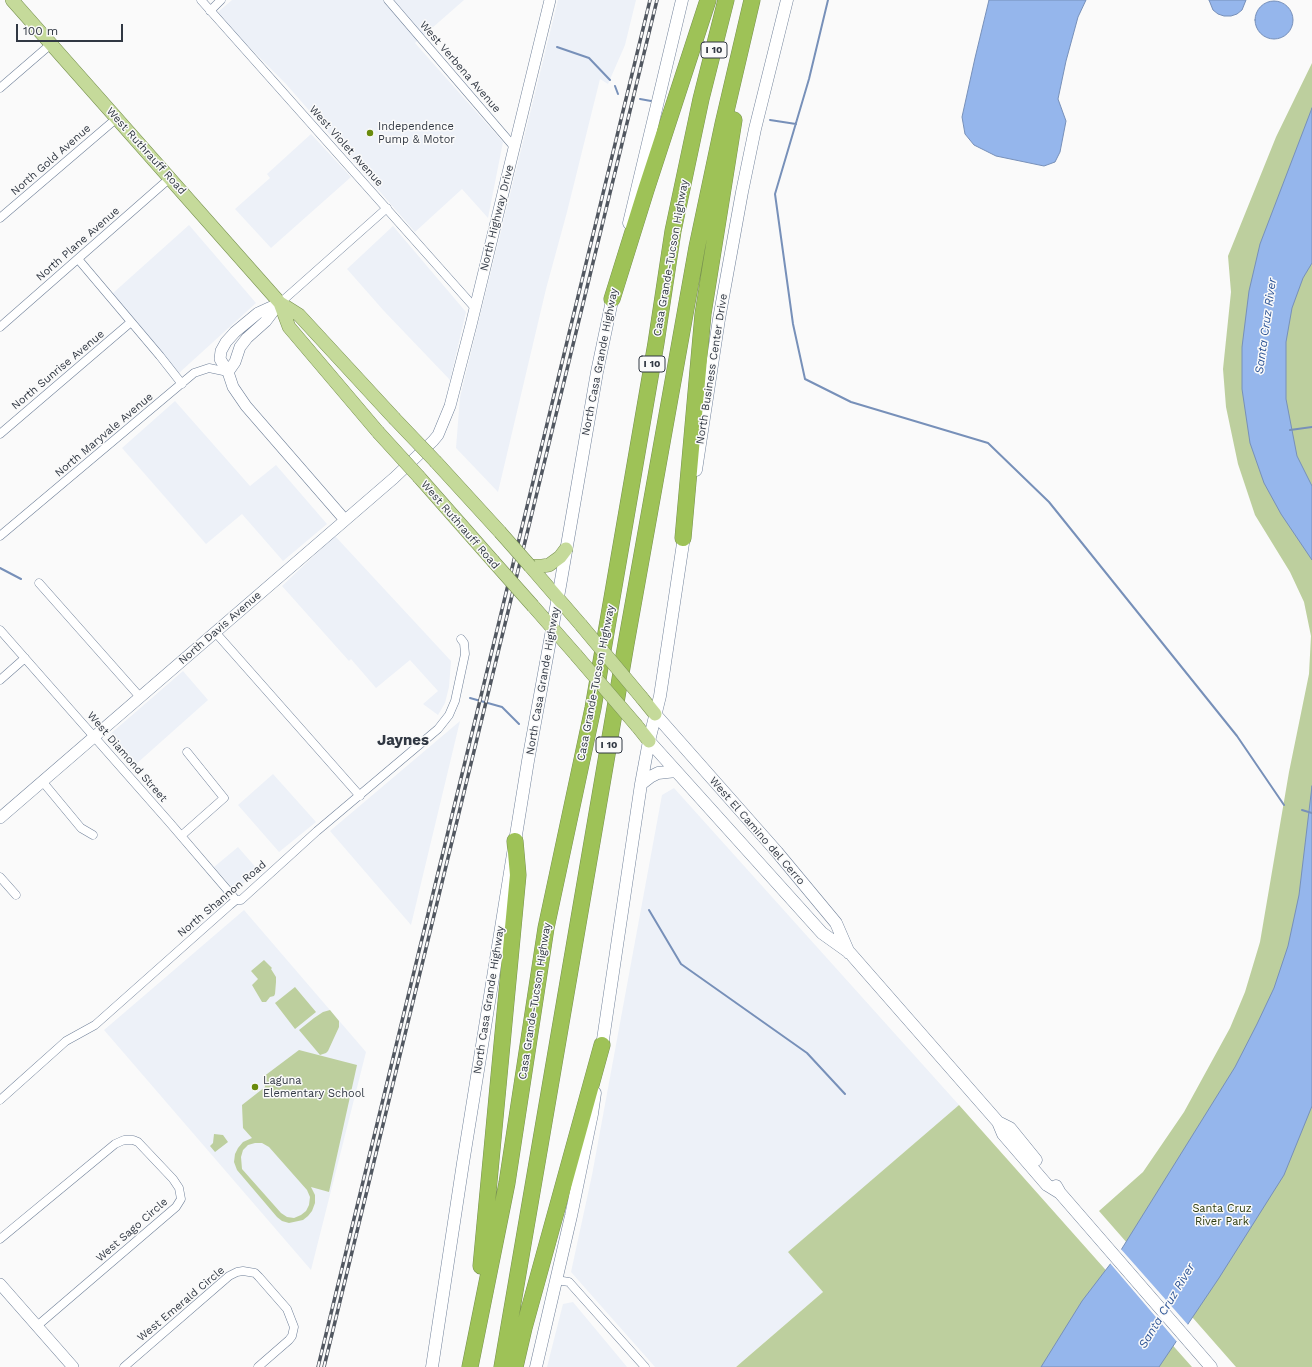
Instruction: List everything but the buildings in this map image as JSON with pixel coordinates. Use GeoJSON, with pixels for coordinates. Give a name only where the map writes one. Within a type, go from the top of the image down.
{"type":"FeatureCollection","features":[{"type":"Feature","properties":{"kind":"highway"},"geometry":{"type":"LineString","coordinates":[[612,299],[708,0]]}},
{"type":"Feature","properties":{"kind":"highway","name":"Casa Grande-Tucson Highway"},"geometry":{"type":"LineString","coordinates":[[470,1367],[507,1183],[546,928],[594,700],[653,358],[673,231],[701,99],[726,0]]}},
{"type":"Feature","properties":{"kind":"highway"},"geometry":{"type":"LineString","coordinates":[[683,538],[702,314],[753,0]]}},
{"type":"Feature","properties":{"kind":"highway","name":"Casa Grande-Tucson Highway"},"geometry":{"type":"LineString","coordinates":[[502,1367],[626,644],[697,247],[722,124],[753,0]]}},
{"type":"Feature","properties":{"kind":"highway"},"geometry":{"type":"LineString","coordinates":[[476,1335],[476,1316],[518,875],[516,841]]}},
{"type":"Feature","properties":{"kind":"highway"},"geometry":{"type":"LineString","coordinates":[[515,1367],[524,1328],[602,1045]]}},
{"type":"Feature","properties":{"kind":"main road","name":"West Ruthrauff Road"},"geometry":{"type":"LineString","coordinates":[[12,0],[280,303],[299,315],[534,569],[655,714]]}},
{"type":"Feature","properties":{"kind":"main road","name":"North Casa Grande Highway"},"geometry":{"type":"LineString","coordinates":[[432,1367],[463,1162],[528,761],[597,372],[636,188],[682,0]]}},
{"type":"Feature","properties":{"kind":"main road","name":"North Business Center Drive"},"geometry":{"type":"LineString","coordinates":[[649,741],[660,696],[683,538],[701,440],[719,320],[742,192],[755,129],[787,0]]}},
{"type":"Feature","properties":{"kind":"main road","name":"West Ruthrauff Road"},"geometry":{"type":"LineString","coordinates":[[280,303],[289,327],[378,432],[533,606],[649,741]]}},
{"type":"Feature","properties":{"kind":"main road"},"geometry":{"type":"LineString","coordinates":[[534,569],[549,565],[560,557],[566,549]]}},
{"type":"Feature","properties":{"kind":"main road","name":"West El Camino del Cerro"},"geometry":{"type":"LineString","coordinates":[[655,714],[772,847],[836,923],[850,953]]}},
{"type":"Feature","properties":{"kind":"main road"},"geometry":{"type":"LineString","coordinates":[[536,1367],[592,1114],[649,741]]}},
{"type":"Feature","properties":{"kind":"main road","name":"West El Camino del Cerro"},"geometry":{"type":"LineString","coordinates":[[649,741],[822,933],[850,953],[998,1122],[1003,1134],[1047,1185],[1060,1193],[1212,1367]]}},
{"type":"Feature","properties":{"kind":"main road"},"geometry":{"type":"LineString","coordinates":[[642,784],[658,772],[676,771]]}},
{"type":"Feature","properties":{"kind":"street","name":"West Violet Avenue"},"geometry":{"type":"LineString","coordinates":[[201,0],[475,308]]}},
{"type":"Feature","properties":{"kind":"street"},"geometry":{"type":"LineString","coordinates":[[210,11],[221,0]]}},
{"type":"Feature","properties":{"kind":"street","name":"West Verbena Avenue"},"geometry":{"type":"LineString","coordinates":[[388,0],[515,148]]}},
{"type":"Feature","properties":{"kind":"street","name":"North Highway Drive"},"geometry":{"type":"LineString","coordinates":[[438,434],[450,406],[515,148],[550,0]]}},
{"type":"Feature","properties":{"kind":"street"},"geometry":{"type":"LineString","coordinates":[[0,88],[51,44]]}},
{"type":"Feature","properties":{"kind":"street","name":"North Gold Avenue"},"geometry":{"type":"LineString","coordinates":[[0,218],[117,118]]}},
{"type":"Feature","properties":{"kind":"street","name":"North Plane Avenue"},"geometry":{"type":"LineString","coordinates":[[0,327],[170,178]]}},
{"type":"Feature","properties":{"kind":"street"},"geometry":{"type":"LineString","coordinates":[[228,372],[235,362],[240,347],[247,338],[266,321],[280,303],[387,208]]}},
{"type":"Feature","properties":{"kind":"street"},"geometry":{"type":"LineString","coordinates":[[78,259],[182,384]]}},
{"type":"Feature","properties":{"kind":"street"},"geometry":{"type":"LineString","coordinates":[[280,303],[258,313],[235,332],[226,342],[221,351],[220,359],[228,372],[233,387],[246,406],[345,520]]}},
{"type":"Feature","properties":{"kind":"street","name":"North Sunrise Avenue"},"geometry":{"type":"LineString","coordinates":[[0,434],[131,322]]}},
{"type":"Feature","properties":{"kind":"street","name":"North Maryvale Avenue"},"geometry":{"type":"LineString","coordinates":[[0,536],[194,373],[206,368],[228,372]]}},
{"type":"Feature","properties":{"kind":"street","name":"North Davis Avenue"},"geometry":{"type":"LineString","coordinates":[[0,818],[394,478],[433,442],[438,434]]}},
{"type":"Feature","properties":{"kind":"street"},"geometry":{"type":"LineString","coordinates":[[39,582],[140,697]]}},
{"type":"Feature","properties":{"kind":"street","name":"West Diamond Street"},"geometry":{"type":"LineString","coordinates":[[0,630],[236,900]]}},
{"type":"Feature","properties":{"kind":"street"},"geometry":{"type":"LineString","coordinates":[[215,632],[360,796]]}},
{"type":"Feature","properties":{"kind":"street","name":"North Shannon Road"},"geometry":{"type":"LineString","coordinates":[[0,1100],[66,1041],[94,1025],[236,900],[241,900],[273,870],[438,729],[449,715],[455,701],[465,654],[464,643],[461,639]]}},
{"type":"Feature","properties":{"kind":"street"},"geometry":{"type":"LineString","coordinates":[[0,680],[25,658]]}},
{"type":"Feature","properties":{"kind":"street"},"geometry":{"type":"LineString","coordinates":[[181,836],[224,798],[188,752]]}},
{"type":"Feature","properties":{"kind":"street"},"geometry":{"type":"LineString","coordinates":[[42,782],[81,828],[93,835]]}},
{"type":"Feature","properties":{"kind":"street"},"geometry":{"type":"LineString","coordinates":[[0,877],[16,895]]}},
{"type":"Feature","properties":{"kind":"street","name":"West Sago Circle"},"geometry":{"type":"LineString","coordinates":[[0,1239],[115,1144],[124,1140],[138,1142],[173,1179],[179,1188],[181,1199],[176,1207],[37,1326]]}},
{"type":"Feature","properties":{"kind":"street","name":"West Emerald Circle"},"geometry":{"type":"LineString","coordinates":[[124,1367],[229,1276],[243,1271],[259,1277],[286,1309],[294,1326],[292,1336],[289,1340],[258,1367]]}},
{"type":"Feature","properties":{"kind":"street"},"geometry":{"type":"LineString","coordinates":[[556,1280],[569,1282],[645,1367]]}},
{"type":"Feature","properties":{"kind":"street"},"geometry":{"type":"LineString","coordinates":[[0,1284],[73,1367]]}},
{"type":"Feature","properties":{"kind":"shaded area"},"geometry":{"type":"Polygon","coordinates":[[[232,0],[464,0],[415,43],[503,142],[488,218],[462,189],[415,232],[286,84],[245,43],[218,12],[232,0]]]}},
{"type":"Feature","properties":{"kind":"shaded area"},"geometry":{"type":"Polygon","coordinates":[[[558,0],[636,0],[625,45],[608,84],[600,79],[546,289],[498,492],[456,448],[460,397],[558,0]]]}},
{"type":"Feature","properties":{"kind":"shaded area"},"geometry":{"type":"Polygon","coordinates":[[[311,134],[351,177],[271,248],[235,209],[270,178],[267,174],[311,134]]]}},
{"type":"Feature","properties":{"kind":"shaded area"},"geometry":{"type":"Polygon","coordinates":[[[189,225],[256,303],[179,373],[112,294],[189,225]]]}},
{"type":"Feature","properties":{"kind":"shaded area"},"geometry":{"type":"Polygon","coordinates":[[[393,226],[466,312],[450,380],[384,311],[347,269],[393,226]]]}},
{"type":"Feature","properties":{"kind":"shaded area"},"geometry":{"type":"Polygon","coordinates":[[[175,401],[250,486],[276,465],[327,524],[283,561],[242,514],[206,544],[122,448],[175,401]]]}},
{"type":"Feature","properties":{"kind":"shaded area"},"geometry":{"type":"Polygon","coordinates":[[[335,536],[451,661],[449,687],[445,703],[438,715],[423,704],[438,691],[410,660],[376,688],[351,659],[349,661],[282,586],[335,536]]]}},
{"type":"Feature","properties":{"kind":"shaded area"},"geometry":{"type":"Polygon","coordinates":[[[183,671],[208,700],[135,765],[108,736],[183,671]]]}},
{"type":"Feature","properties":{"kind":"shaded area"},"geometry":{"type":"Polygon","coordinates":[[[460,721],[411,925],[330,831],[460,721]]]}},
{"type":"Feature","properties":{"kind":"shaded area"},"geometry":{"type":"Polygon","coordinates":[[[273,774],[316,822],[279,852],[238,805],[273,774]]]}},
{"type":"Feature","properties":{"kind":"shaded area"},"geometry":{"type":"Polygon","coordinates":[[[674,788],[959,1105],[789,1252],[823,1292],[736,1367],[655,1367],[571,1272],[592,1175],[662,795],[674,788]]]}},
{"type":"Feature","properties":{"kind":"shaded area"},"geometry":{"type":"Polygon","coordinates":[[[238,847],[258,870],[235,891],[214,867],[238,847]]]}},
{"type":"Feature","properties":{"kind":"shaded area","name":"Laguna Elementary School"},"geometry":{"type":"Polygon","coordinates":[[[244,910],[366,1052],[311,1270],[104,1030],[244,910]]]}},
{"type":"Feature","properties":{"kind":"shaded area"},"geometry":{"type":"Polygon","coordinates":[[[573,1302],[627,1367],[547,1367],[563,1304],[573,1302]]]}},
{"type":"Feature","properties":{"kind":"green space","name":"Santa Cruz River Park"},"geometry":{"type":"Polygon","coordinates":[[[1312,63],[1312,1367],[1236,1367],[1099,1211],[1143,1172],[1184,1112],[1230,1028],[1245,992],[1260,942],[1289,772],[1309,674],[1311,636],[1304,602],[1290,572],[1255,515],[1238,464],[1226,407],[1223,369],[1231,292],[1228,256],[1276,137],[1312,63]]]}},
{"type":"Feature","properties":{"kind":"green space"},"geometry":{"type":"Polygon","coordinates":[[[264,960],[272,968],[271,969],[276,977],[276,982],[274,996],[270,997],[266,1002],[262,1002],[252,985],[258,979],[251,971],[264,960]]]}},
{"type":"Feature","properties":{"kind":"green space"},"geometry":{"type":"Polygon","coordinates":[[[295,987],[316,1012],[295,1029],[275,1003],[295,987]]]}},
{"type":"Feature","properties":{"kind":"green space"},"geometry":{"type":"Polygon","coordinates":[[[330,1010],[339,1021],[339,1027],[328,1051],[320,1055],[299,1030],[323,1012],[330,1010]]]}},
{"type":"Feature","properties":{"kind":"green space"},"geometry":{"type":"Polygon","coordinates":[[[299,1050],[357,1065],[329,1192],[311,1187],[315,1195],[315,1203],[312,1211],[303,1220],[289,1223],[282,1221],[277,1217],[237,1170],[234,1162],[235,1154],[238,1148],[243,1142],[252,1138],[243,1128],[242,1105],[265,1087],[263,1077],[299,1050]],[[262,1143],[248,1145],[243,1150],[241,1157],[242,1169],[281,1213],[287,1217],[294,1218],[301,1215],[306,1211],[309,1205],[310,1197],[307,1190],[269,1147],[262,1143]]]}},
{"type":"Feature","properties":{"kind":"green space"},"geometry":{"type":"Polygon","coordinates":[[[959,1105],[1192,1367],[736,1367],[823,1292],[788,1252],[959,1105]]]}},
{"type":"Feature","properties":{"kind":"green space"},"geometry":{"type":"Polygon","coordinates":[[[214,1134],[223,1135],[228,1142],[215,1152],[210,1146],[213,1143],[214,1134]]]}},
{"type":"Feature","properties":{"kind":"water"},"geometry":{"type":"Polygon","coordinates":[[[989,0],[1086,0],[1078,17],[1066,61],[1058,99],[1066,121],[1060,152],[1055,162],[1044,166],[996,156],[974,145],[965,134],[962,117],[989,0]]]}},
{"type":"Feature","properties":{"kind":"water"},"geometry":{"type":"Polygon","coordinates":[[[1209,0],[1246,0],[1242,10],[1237,14],[1224,16],[1213,10],[1209,0]]]}},
{"type":"Feature","properties":{"kind":"water"},"geometry":{"type":"Polygon","coordinates":[[[1274,1],[1284,4],[1290,10],[1293,20],[1290,30],[1284,36],[1274,39],[1264,36],[1258,30],[1255,20],[1258,10],[1264,4],[1274,1]]]}},
{"type":"Feature","properties":{"kind":"water","name":"Santa Cruz River"},"geometry":{"type":"Polygon","coordinates":[[[1312,108],[1312,263],[1303,278],[1292,308],[1286,342],[1286,399],[1297,456],[1312,486],[1312,560],[1281,514],[1264,483],[1250,443],[1242,389],[1242,347],[1249,291],[1260,244],[1312,108]]]}},
{"type":"Feature","properties":{"kind":"water","name":"Santa Cruz River"},"geometry":{"type":"Polygon","coordinates":[[[1312,786],[1312,1106],[1284,1175],[1219,1278],[1159,1367],[1041,1367],[1082,1301],[1121,1250],[1235,1067],[1274,988],[1288,946],[1299,895],[1312,786]]]}},
{"type":"Feature","properties":{"kind":"pier"},"geometry":{"type":"Polygon","coordinates":[[[1120,1248],[1189,1326],[1178,1343],[1109,1262],[1120,1248]]]}},
{"type":"Feature","properties":{"kind":"waterway"},"geometry":{"type":"LineString","coordinates":[[828,0],[809,79],[775,194],[793,324],[805,379],[851,402],[988,443],[1049,502],[1237,736],[1284,805]]}},
{"type":"Feature","properties":{"kind":"waterway"},"geometry":{"type":"LineString","coordinates":[[557,47],[589,58],[610,80]]}},
{"type":"Feature","properties":{"kind":"waterway"},"geometry":{"type":"LineString","coordinates":[[615,86],[618,94]]}},
{"type":"Feature","properties":{"kind":"waterway"},"geometry":{"type":"LineString","coordinates":[[640,99],[651,101]]}},
{"type":"Feature","properties":{"kind":"waterway"},"geometry":{"type":"LineString","coordinates":[[770,120],[796,124]]}},
{"type":"Feature","properties":{"kind":"waterway"},"geometry":{"type":"LineString","coordinates":[[1290,430],[1312,427]]}},
{"type":"Feature","properties":{"kind":"waterway"},"geometry":{"type":"LineString","coordinates":[[0,568],[21,579]]}},
{"type":"Feature","properties":{"kind":"waterway"},"geometry":{"type":"LineString","coordinates":[[470,698],[502,707],[519,724]]}},
{"type":"Feature","properties":{"kind":"waterway"},"geometry":{"type":"LineString","coordinates":[[1302,810],[1312,813]]}},
{"type":"Feature","properties":{"kind":"waterway"},"geometry":{"type":"LineString","coordinates":[[649,910],[681,964],[807,1053],[845,1094]]}},
{"type":"Feature","properties":{"kind":"railway"},"geometry":{"type":"LineString","coordinates":[[318,1367],[650,0]]}},
{"type":"Feature","properties":{"kind":"railway"},"geometry":{"type":"LineString","coordinates":[[324,1367],[657,0]]}},
{"type":"Feature","properties":{"kind":"place","name":"Independence Pump & Motor"},"geometry":{"type":"Point","coordinates":[370,133]}},
{"type":"Feature","properties":{"kind":"place","name":"Laguna Elementary School"},"geometry":{"type":"Point","coordinates":[255,1087]}},
{"type":"Feature","properties":{"kind":"district","name":"Jaynes"},"geometry":{"type":"Point","coordinates":[403,741]}}]}
